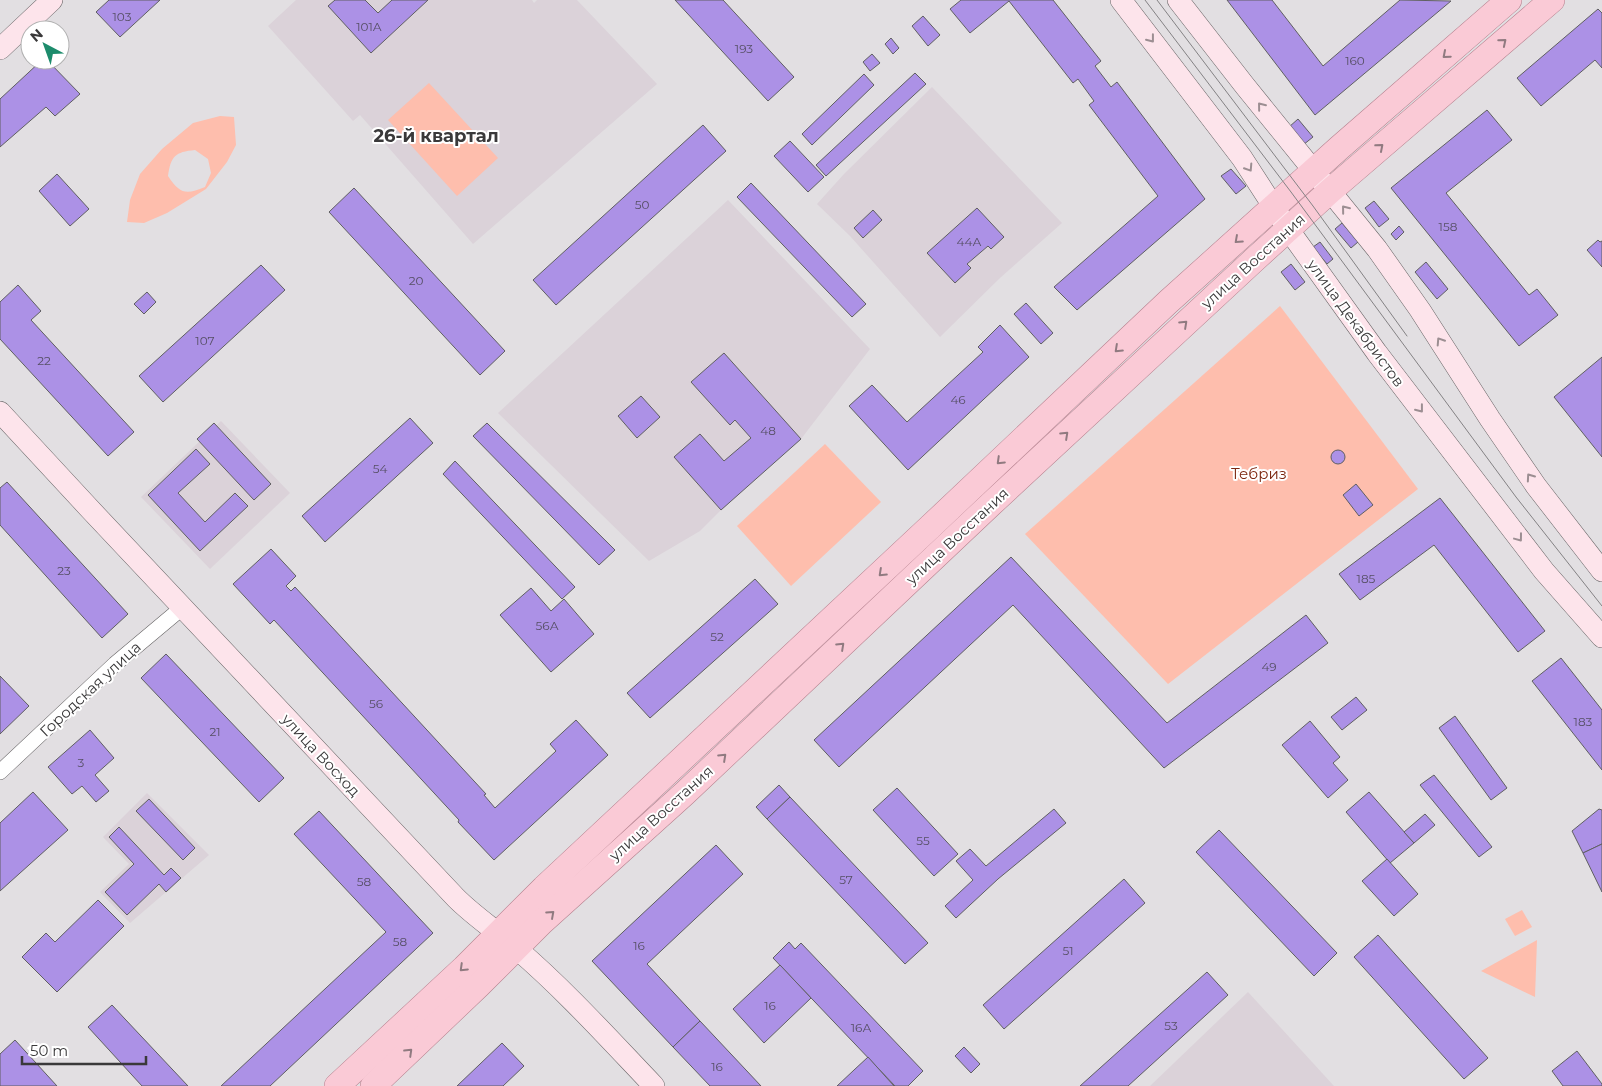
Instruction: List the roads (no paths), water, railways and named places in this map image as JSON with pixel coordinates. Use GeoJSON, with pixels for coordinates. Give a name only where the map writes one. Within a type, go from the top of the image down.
{"type":"FeatureCollection","features":[{"type":"Feature","properties":{"kind":"main road"},"geometry":{"type":"LineString","coordinates":[[0,49],[52,0]]}},
{"type":"Feature","properties":{"kind":"main road","name":"улица Декабристов"},"geometry":{"type":"LineString","coordinates":[[1121,0],[1242,158],[1288,229],[1377,353],[1544,572],[1602,637]]}},
{"type":"Feature","properties":{"kind":"main road"},"geometry":{"type":"LineString","coordinates":[[1178,0],[1313,172],[1377,249],[1420,310],[1490,419],[1536,486],[1602,571]]}},
{"type":"Feature","properties":{"kind":"main road","name":"улица Восстания"},"geometry":{"type":"LineString","coordinates":[[337,1086],[1168,302],[1509,0]]}},
{"type":"Feature","properties":{"kind":"main road","name":"улица Восстания"},"geometry":{"type":"LineString","coordinates":[[373,1086],[542,922],[692,786],[984,511],[1288,229],[1552,0]]}},
{"type":"Feature","properties":{"kind":"main road","name":"улица Восход"},"geometry":{"type":"LineString","coordinates":[[0,412],[456,898],[517,948],[590,1019],[654,1086]]}},
{"type":"Feature","properties":{"kind":"street","name":"Городская улица"},"geometry":{"type":"LineString","coordinates":[[0,772],[115,664],[182,607]]}},
{"type":"Feature","properties":{"kind":"tram line"},"geometry":{"type":"LineString","coordinates":[[1145,0],[1291,192],[1516,497],[1602,606]]}},
{"type":"Feature","properties":{"kind":"tram line"},"geometry":{"type":"LineString","coordinates":[[1157,0],[1313,206],[1407,336]]}},
{"type":"Feature","properties":{"kind":"district","name":"26-й квартал"},"geometry":{"type":"Point","coordinates":[436,136]}},
{"type":"Feature","properties":{"kind":"park label","name":"Тебриз"},"geometry":{"type":"Point","coordinates":[1259,473]}}]}
